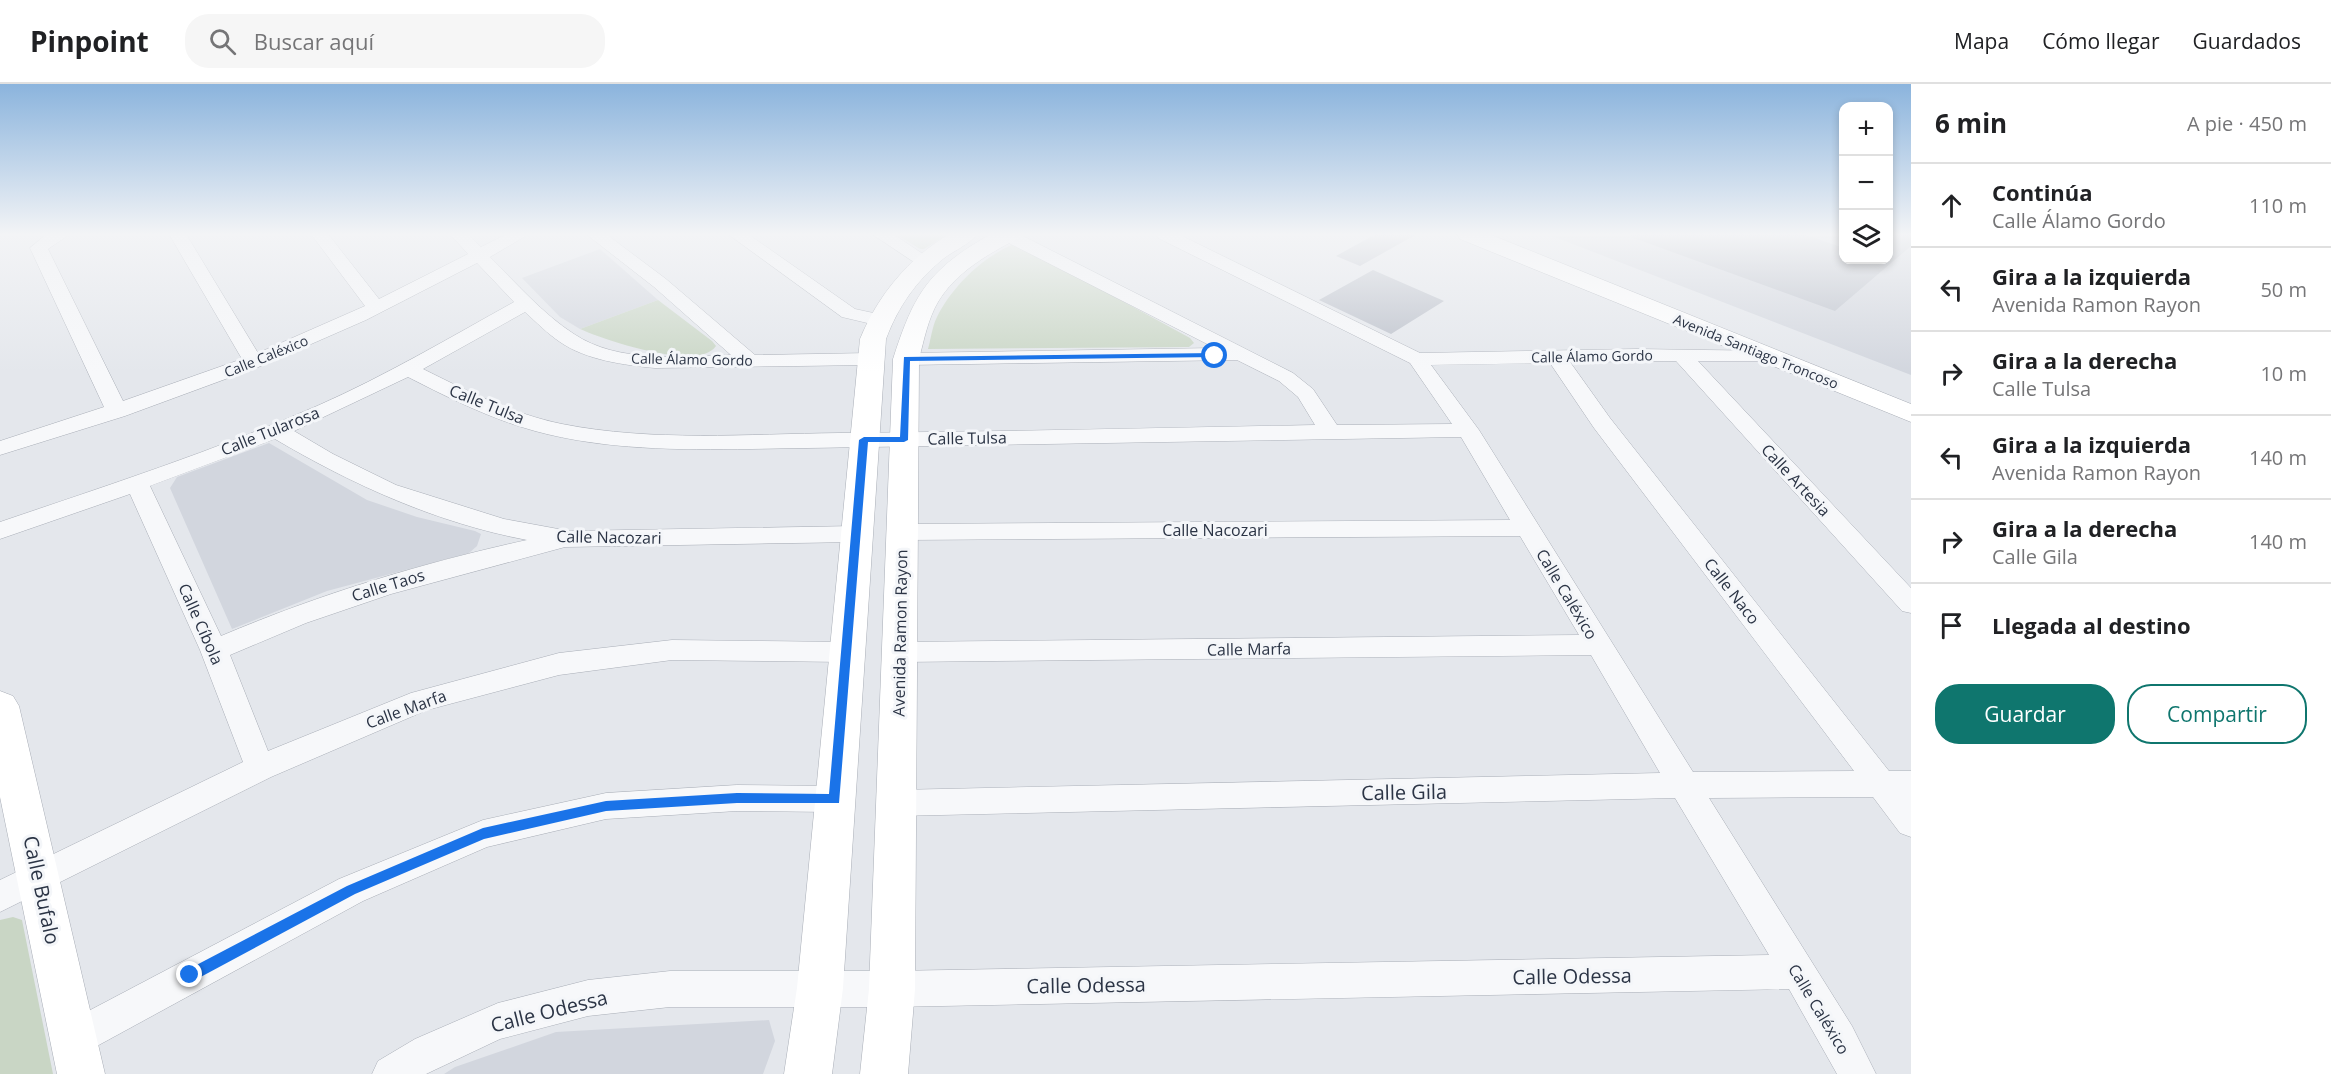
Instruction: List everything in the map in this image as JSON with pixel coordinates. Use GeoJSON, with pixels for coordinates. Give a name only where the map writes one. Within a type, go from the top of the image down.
{"type":"FeatureCollection","features":[{"type":"Feature","properties":{"kind":"main road"},"geometry":{"type":"LineString","coordinates":[[808,1074],[820,988],[870,359],[879,320],[906,280]]}},
{"type":"Feature","properties":{"kind":"main road","name":"Avenida Ramon Rayon"},"geometry":{"type":"LineString","coordinates":[[884,1074],[892,989],[906,359],[926,302],[945,280]]}},
{"type":"Feature","properties":{"kind":"main road","name":"Avenida Santiago Troncoso"},"geometry":{"type":"LineString","coordinates":[[1582,280],[1911,414]]}},
{"type":"Feature","properties":{"kind":"main road","name":"Avenida Santiago Troncoso"},"geometry":{"type":"LineString","coordinates":[[1629,280],[1911,391]]}},
{"type":"Feature","properties":{"kind":"main road","name":"Calle Bufalo"},"geometry":{"type":"LineString","coordinates":[[0,706],[40,877],[77,1056]]}},
{"type":"Feature","properties":{"kind":"street"},"geometry":{"type":"LineString","coordinates":[[54,280],[117,411]]}},
{"type":"Feature","properties":{"kind":"street"},"geometry":{"type":"LineString","coordinates":[[205,280],[254,362]]}},
{"type":"Feature","properties":{"kind":"street"},"geometry":{"type":"LineString","coordinates":[[355,280],[376,308]]}},
{"type":"Feature","properties":{"kind":"street","name":"Calle Caléxico"},"geometry":{"type":"LineString","coordinates":[[0,448],[117,411],[254,362],[376,308],[430,280]]}},
{"type":"Feature","properties":{"kind":"street","name":"Calle Álamo Gordo"},"geometry":{"type":"LineString","coordinates":[[504,280],[568,339],[615,356],[655,362],[870,359]]}},
{"type":"Feature","properties":{"kind":"street"},"geometry":{"type":"LineString","coordinates":[[656,280],[750,361]]}},
{"type":"Feature","properties":{"kind":"street"},"geometry":{"type":"LineString","coordinates":[[802,280],[849,313],[879,320]]}},
{"type":"Feature","properties":{"kind":"street"},"geometry":{"type":"LineString","coordinates":[[1097,280],[1286,377],[1306,393],[1330,431]]}},
{"type":"Feature","properties":{"kind":"street","name":"Calle Caléxico"},"geometry":{"type":"LineString","coordinates":[[1258,280],[1417,359],[1468,430],[1857,1074]]}},
{"type":"Feature","properties":{"kind":"street","name":"Calle Tularosa"},"geometry":{"type":"LineString","coordinates":[[0,531],[137,483],[276,430],[372,388],[526,303]]}},
{"type":"Feature","properties":{"kind":"street"},"geometry":{"type":"LineString","coordinates":[[906,359],[1242,354]]}},
{"type":"Feature","properties":{"kind":"street","name":"Calle Álamo Gordo"},"geometry":{"type":"LineString","coordinates":[[1417,359],[1767,355]]}},
{"type":"Feature","properties":{"kind":"street","name":"Calle Naco"},"geometry":{"type":"LineString","coordinates":[[1555,356],[1602,423],[1897,785],[1911,824]]}},
{"type":"Feature","properties":{"kind":"street","name":"Calle Artesia"},"geometry":{"type":"LineString","coordinates":[[1682,356],[1911,604]]}},
{"type":"Feature","properties":{"kind":"street","name":"Calle Tulsa"},"geometry":{"type":"LineString","coordinates":[[408,369],[455,393],[509,415],[561,430],[632,440],[904,440],[1468,430]]}},
{"type":"Feature","properties":{"kind":"street","name":"Calle Nacozari"},"geometry":{"type":"LineString","coordinates":[[276,430],[325,459],[388,490],[502,527],[569,539],[856,534]]}},
{"type":"Feature","properties":{"kind":"street","name":"Calle Cíbola"},"geometry":{"type":"LineString","coordinates":[[137,483],[214,650],[260,768]]}},
{"type":"Feature","properties":{"kind":"street","name":"Calle Nacozari"},"geometry":{"type":"LineString","coordinates":[[902,532],[1528,528]]}},
{"type":"Feature","properties":{"kind":"street","name":"Calle Taos"},"geometry":{"type":"LineString","coordinates":[[214,650],[323,606],[407,579],[483,557],[569,539]]}},
{"type":"Feature","properties":{"kind":"street","name":"Calle Marfa"},"geometry":{"type":"LineString","coordinates":[[900,652],[1599,645]]}},
{"type":"Feature","properties":{"kind":"street","name":"Calle Marfa"},"geometry":{"type":"LineString","coordinates":[[0,897],[260,768],[421,701],[559,664],[672,650],[847,652]]}},
{"type":"Feature","properties":{"kind":"street","name":"Calle Gila"},"geometry":{"type":"LineString","coordinates":[[897,803],[1684,785],[1897,785]]}},
{"type":"Feature","properties":{"kind":"street"},"geometry":{"type":"LineString","coordinates":[[77,1056],[351,890],[483,834],[606,806],[737,798],[835,799]]}},
{"type":"Feature","properties":{"kind":"street","name":"Calle Odessa"},"geometry":{"type":"LineString","coordinates":[[391,1074],[428,1052],[498,1021],[588,998],[670,989],[892,989],[1797,972]]}},
{"type":"Feature","properties":{"kind":"shaded area"},"geometry":{"type":"Polygon","coordinates":[[[524,280],[635,280],[658,300],[580,329],[560,317],[524,280]]]}},
{"type":"Feature","properties":{"kind":"shaded area"},"geometry":{"type":"Polygon","coordinates":[[[1666,280],[1911,280],[1911,375],[1666,280]]]}},
{"type":"Feature","properties":{"kind":"shaded area"},"geometry":{"type":"Polygon","coordinates":[[[269,443],[367,500],[417,517],[475,531],[481,534],[477,546],[469,553],[327,591],[232,629],[170,488],[177,477],[269,443]]]}},
{"type":"Feature","properties":{"kind":"shaded area"},"geometry":{"type":"Polygon","coordinates":[[[769,1020],[775,1041],[763,1074],[444,1074],[455,1067],[556,1032],[769,1020]]]}},
{"type":"Feature","properties":{"kind":"green space"},"geometry":{"type":"Polygon","coordinates":[[[964,280],[1084,280],[1190,338],[1194,343],[1189,347],[928,349],[935,321],[964,280]]]}},
{"type":"Feature","properties":{"kind":"green space"},"geometry":{"type":"Polygon","coordinates":[[[658,300],[716,346],[706,353],[691,356],[672,355],[629,346],[580,329],[658,300]]]}},
{"type":"Feature","properties":{"kind":"green space"},"geometry":{"type":"Polygon","coordinates":[[[13,917],[22,920],[53,1074],[0,1074],[0,920],[13,917]]]}},
{"type":"Feature","properties":{"kind":"building"},"geometry":{"type":"Polygon","coordinates":[[[1355,280],[1396,280],[1444,301],[1391,334],[1319,300],[1355,280]]]}},
{"type":"Feature","properties":{"kind":"building"},"geometry":{"type":"Polygon","coordinates":[[[1750,280],[1871,280],[1835,311],[1750,280]]]}},
{"type":"Feature","properties":{"kind":"route"},"geometry":{"type":"LineString","coordinates":[[190,975],[351,890],[483,834],[606,806],[737,798],[835,799],[864,440],[904,440],[906,359],[1215,356]]}}]}
